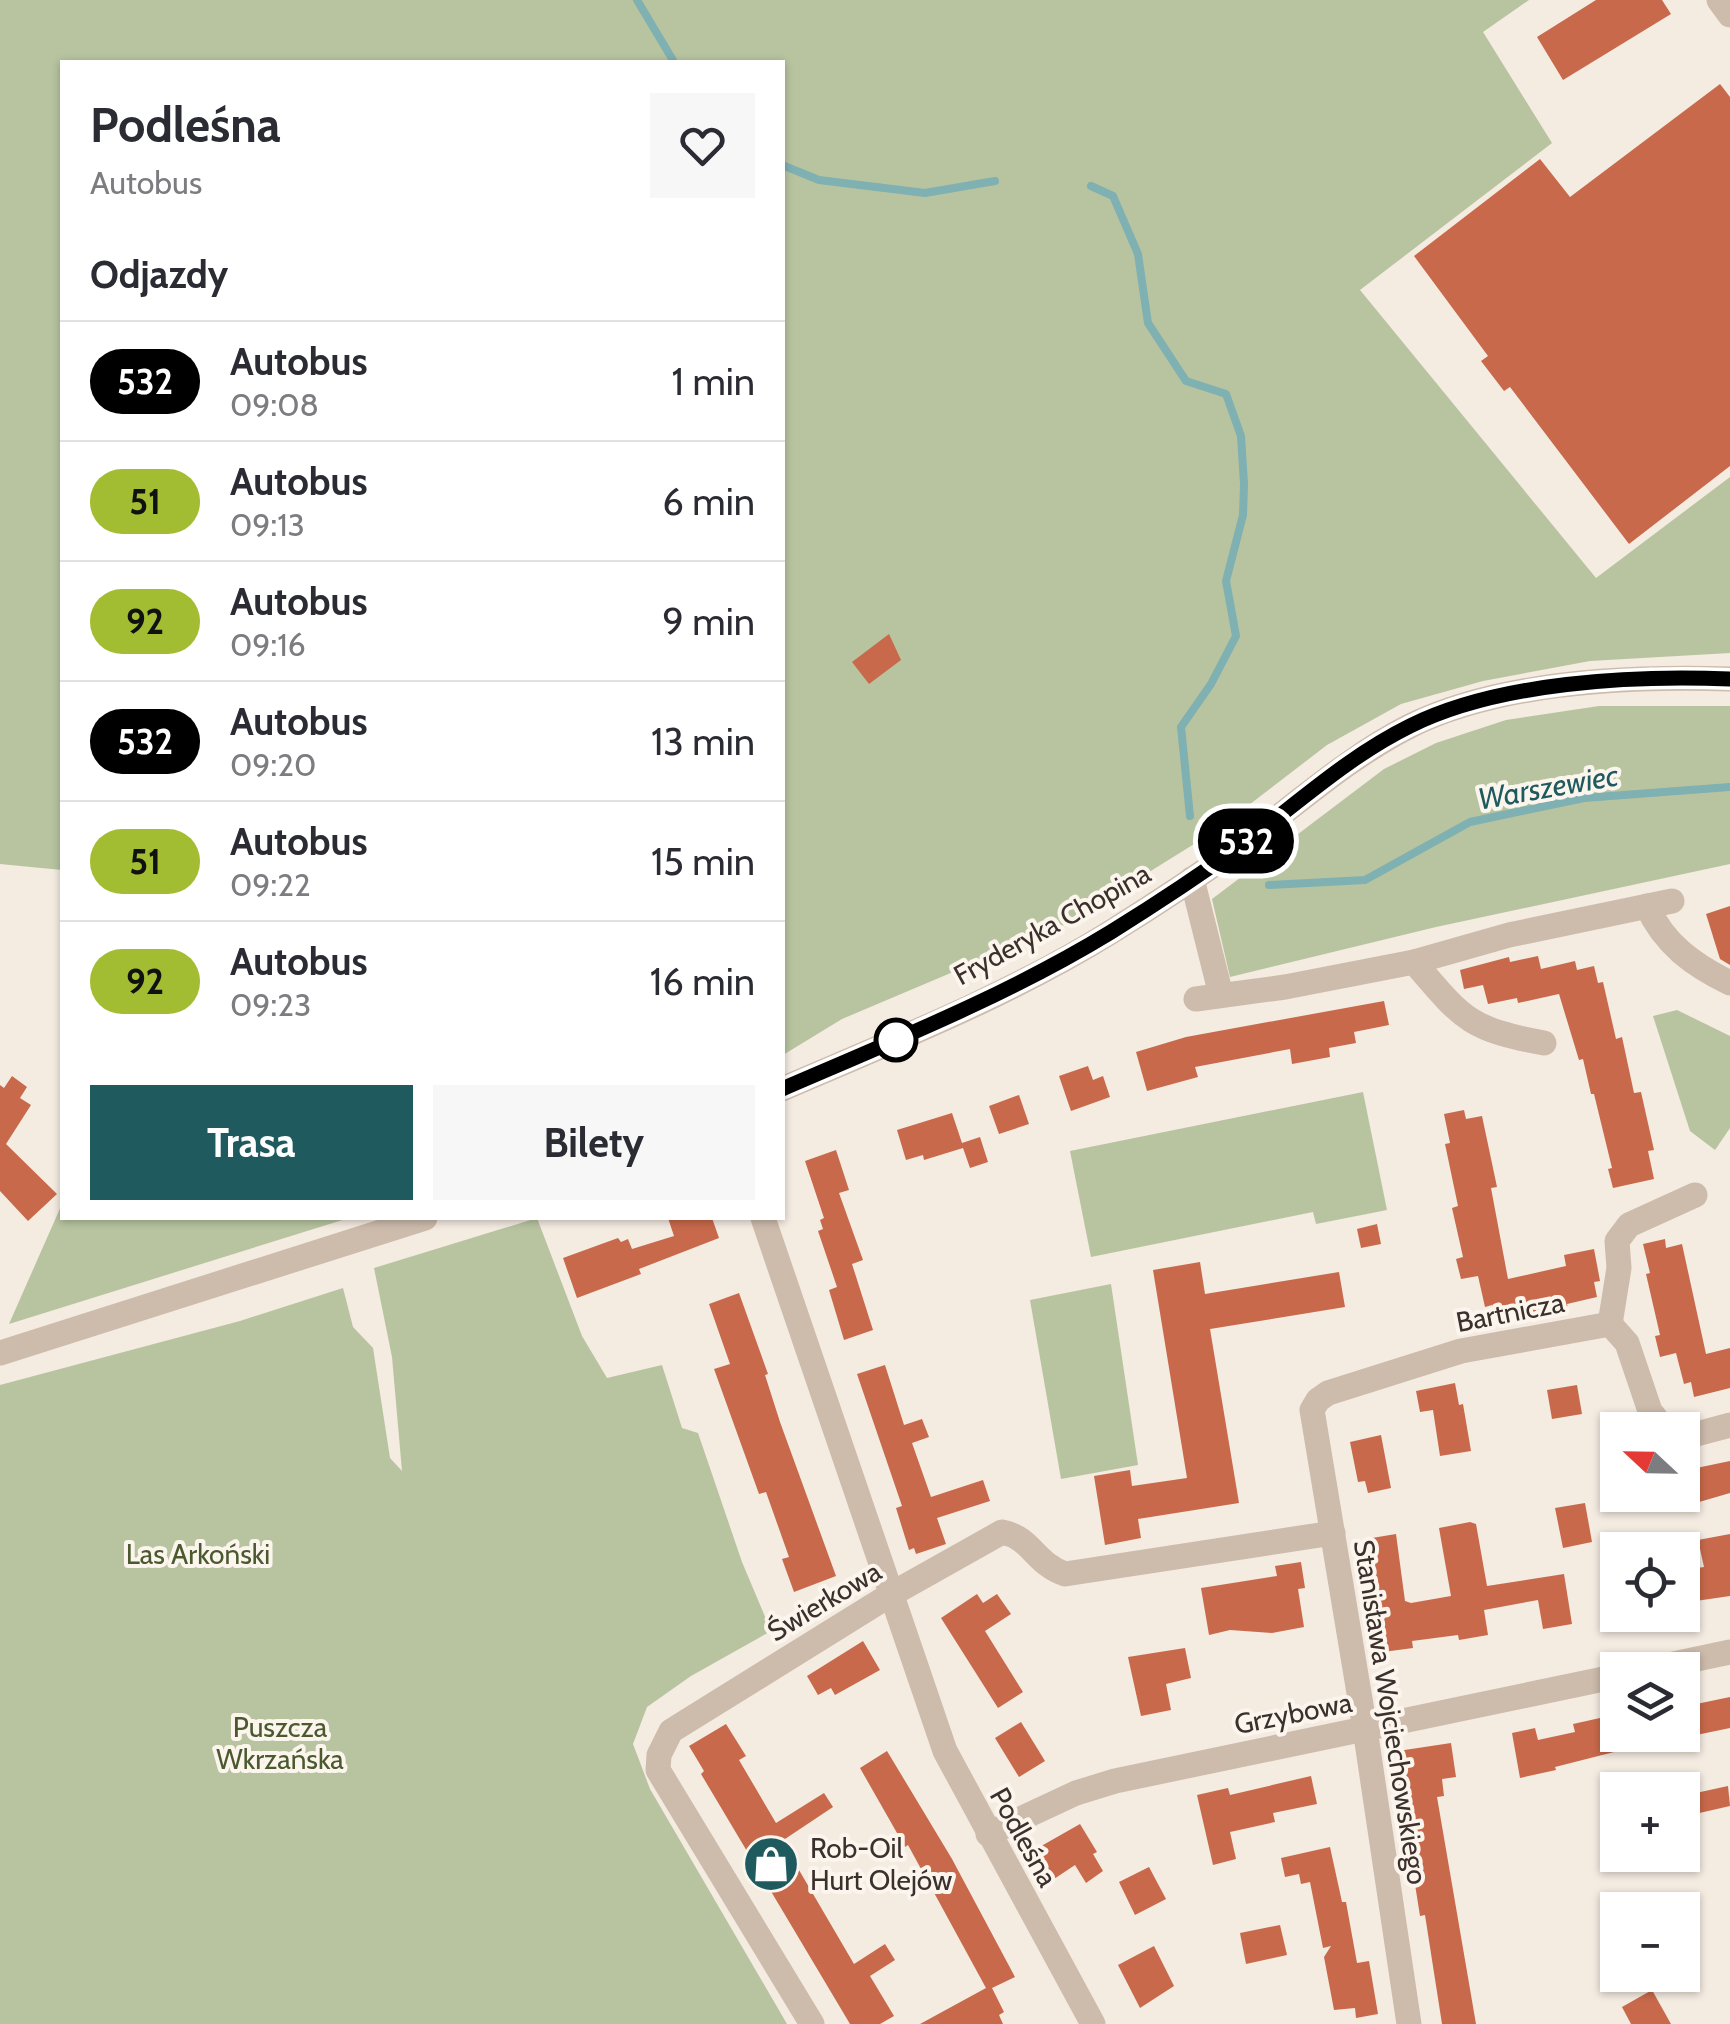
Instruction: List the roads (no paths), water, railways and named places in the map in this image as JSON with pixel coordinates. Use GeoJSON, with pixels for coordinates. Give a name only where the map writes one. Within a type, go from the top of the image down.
{"type":"FeatureCollection","features":[{"type":"Feature","properties":{"kind":"street"},"geometry":{"type":"LineString","coordinates":[[1719,0],[1730,16]]}},
{"type":"Feature","properties":{"kind":"street","name":"Fryderyka Chopina"},"geometry":{"type":"LineString","coordinates":[[785,1088],[922,1029],[1107,934],[1192,880],[1342,768],[1410,726],[1446,710],[1496,697],[1576,685],[1730,679]]}},
{"type":"Feature","properties":{"kind":"street"},"geometry":{"type":"LineString","coordinates":[[1192,880],[1208,997],[1414,962],[1509,934],[1659,904],[1662,934],[1693,963],[1730,982]]}},
{"type":"Feature","properties":{"kind":"street"},"geometry":{"type":"LineString","coordinates":[[1414,962],[1456,1010],[1474,1024],[1496,1034],[1544,1043]]}},
{"type":"Feature","properties":{"kind":"street"},"geometry":{"type":"LineString","coordinates":[[1651,1412],[1627,1344],[1610,1324],[1619,1268],[1617,1242],[1629,1225],[1695,1195]]}},
{"type":"Feature","properties":{"kind":"street"},"geometry":{"type":"LineString","coordinates":[[0,1353],[419,1220]]}},
{"type":"Feature","properties":{"kind":"street","name":"Podleśna"},"geometry":{"type":"LineString","coordinates":[[765,1220],[945,1751],[1094,2024]]}},
{"type":"Feature","properties":{"kind":"street","name":"Bartnicza"},"geometry":{"type":"LineString","coordinates":[[1312,1410],[1328,1393],[1462,1351],[1610,1324]]}},
{"type":"Feature","properties":{"kind":"street","name":"Stanisława Wojciechowskiego"},"geometry":{"type":"LineString","coordinates":[[1312,1410],[1409,2024]]}},
{"type":"Feature","properties":{"kind":"street"},"geometry":{"type":"LineString","coordinates":[[1700,1433],[1730,1425]]}},
{"type":"Feature","properties":{"kind":"street","name":"Świerkowa"},"geometry":{"type":"LineString","coordinates":[[812,2024],[658,1770],[659,1755],[671,1732],[890,1595],[1002,1532],[1018,1535],[1046,1568],[1065,1574],[1333,1533]]}},
{"type":"Feature","properties":{"kind":"street"},"geometry":{"type":"LineString","coordinates":[[1700,1658],[1730,1652]]}},
{"type":"Feature","properties":{"kind":"street","name":"Grzybowa"},"geometry":{"type":"LineString","coordinates":[[988,1834],[1076,1792],[1115,1781],[1600,1680]]}},
{"type":"Feature","properties":{"kind":"waterway","name":"Warszewiec"},"geometry":{"type":"LineString","coordinates":[[637,0],[673,60]]}},
{"type":"Feature","properties":{"kind":"waterway","name":"Warszewiec"},"geometry":{"type":"LineString","coordinates":[[785,166],[819,180],[925,193],[995,181]]}},
{"type":"Feature","properties":{"kind":"waterway","name":"Warszewiec"},"geometry":{"type":"LineString","coordinates":[[1091,186],[1113,196],[1138,254],[1148,323],[1186,381],[1226,394],[1241,436],[1243,515],[1226,581],[1236,636],[1211,684],[1181,727],[1190,816]]}},
{"type":"Feature","properties":{"kind":"waterway","name":"Warszewiec"},"geometry":{"type":"LineString","coordinates":[[1269,885],[1365,880],[1470,822],[1584,798],[1730,787]]}},
{"type":"Feature","properties":{"kind":"place","name":"Rob-Oil Hurt Olejów"},"geometry":{"type":"Point","coordinates":[771,1864]}},
{"type":"Feature","properties":{"kind":"park label","name":"Las Arkoński"},"geometry":{"type":"Point","coordinates":[198,1554]}},
{"type":"Feature","properties":{"kind":"park label","name":"Puszcza Wkrzańska"},"geometry":{"type":"Point","coordinates":[280,1743]}}]}
